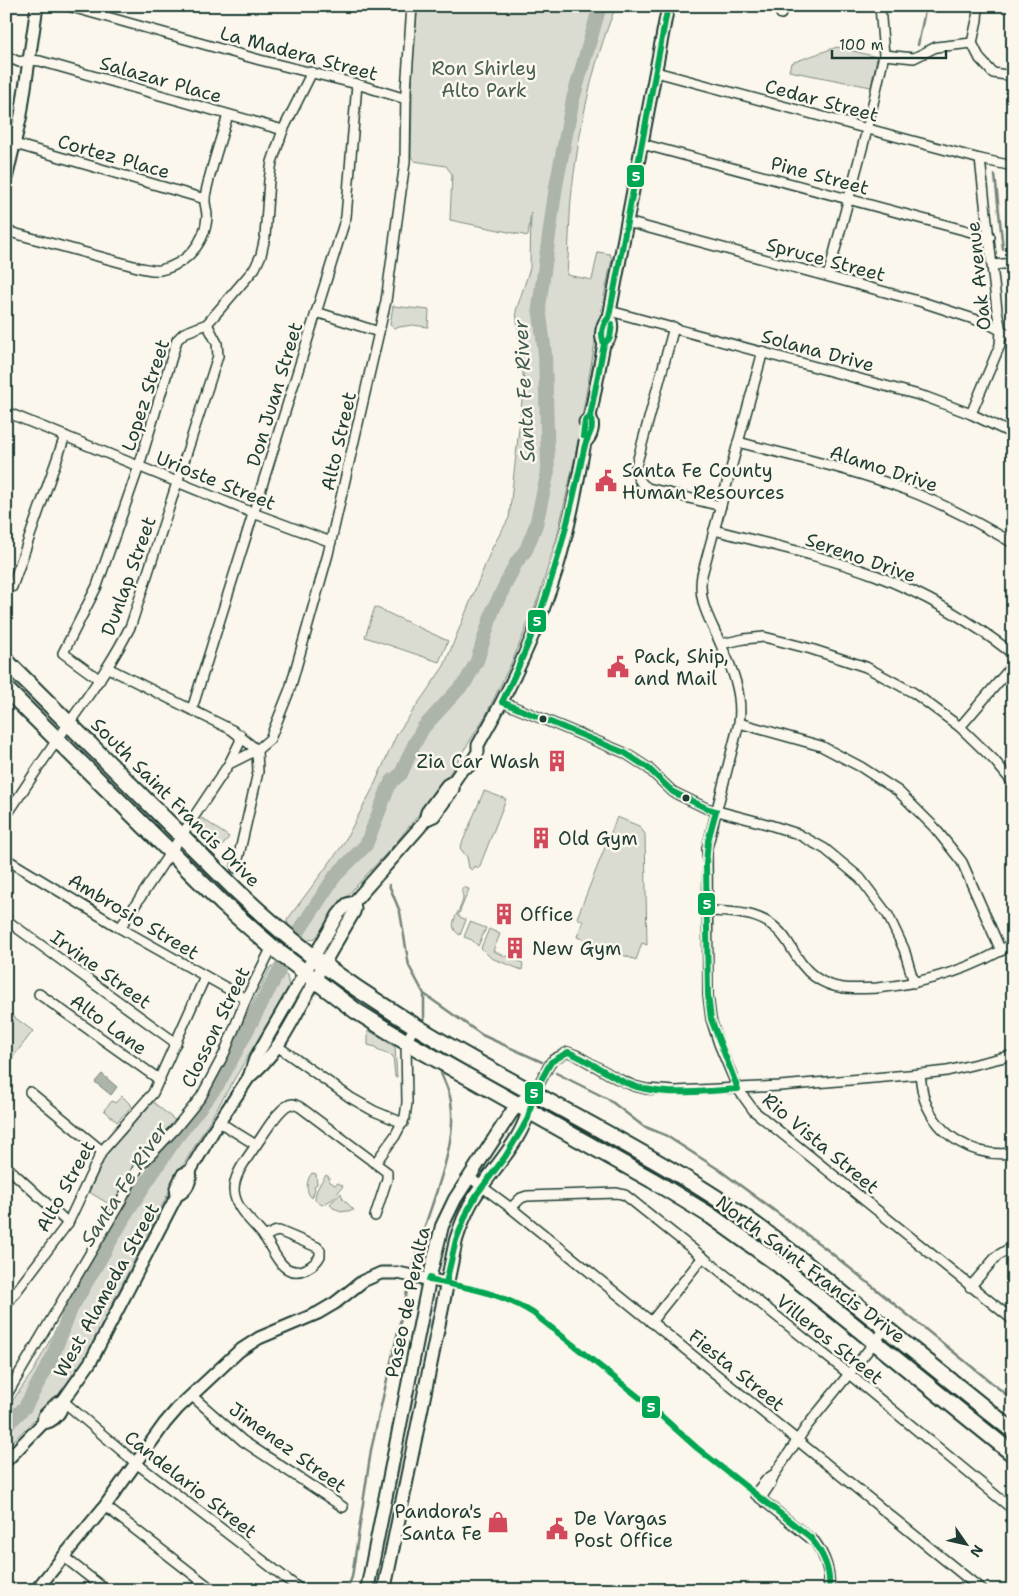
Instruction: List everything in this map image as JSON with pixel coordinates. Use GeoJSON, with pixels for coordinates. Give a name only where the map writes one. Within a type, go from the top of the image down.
{"type":"FeatureCollection","features":[{"type":"Feature","properties":{"kind":"highway","name":"South Saint Francis Drive"},"geometry":{"type":"LineString","coordinates":[[6,661],[255,908],[319,961]]}},
{"type":"Feature","properties":{"kind":"highway","name":"South Saint Francis Drive"},"geometry":{"type":"LineString","coordinates":[[6,689],[222,903],[272,948],[310,977]]}},
{"type":"Feature","properties":{"kind":"highway","name":"North Saint Francis Drive"},"geometry":{"type":"LineString","coordinates":[[319,961],[372,999],[415,1026],[536,1089],[721,1201],[783,1245],[1013,1431]]}},
{"type":"Feature","properties":{"kind":"highway","name":"North Saint Francis Drive"},"geometry":{"type":"LineString","coordinates":[[310,977],[356,1010],[406,1042],[658,1183],[711,1216],[767,1256],[1013,1454]]}},
{"type":"Feature","properties":{"kind":"main road","name":"Paseo de Peralta"},"geometry":{"type":"LineString","coordinates":[[367,1590],[423,1279],[444,1221],[455,1199],[469,1177],[524,1108],[536,1089]]}},
{"type":"Feature","properties":{"kind":"main road","name":"Paseo de Peralta"},"geometry":{"type":"LineString","coordinates":[[384,1590],[446,1283],[461,1225],[472,1201],[516,1140],[526,1122],[524,1108]]}},
{"type":"Feature","properties":{"kind":"street"},"geometry":{"type":"LineString","coordinates":[[6,179],[9,158],[15,144],[37,6]]}},
{"type":"Feature","properties":{"kind":"street","name":"La Madera Street"},"geometry":{"type":"LineString","coordinates":[[68,6],[260,60],[357,84],[406,100]]}},
{"type":"Feature","properties":{"kind":"street","name":"Alto Street"},"geometry":{"type":"LineString","coordinates":[[257,750],[270,739],[290,689],[331,542],[380,332],[405,162],[406,100],[412,6]]}},
{"type":"Feature","properties":{"kind":"street","name":"West Alameda Street"},"geometry":{"type":"LineString","coordinates":[[249,1077],[263,1066],[277,1046],[319,961],[354,912],[354,902],[425,820],[431,818],[438,810],[453,789],[454,781],[463,768],[467,768],[478,752],[478,744],[502,702],[532,638],[556,571],[567,531],[585,442],[590,437],[593,424],[590,418],[604,344],[610,338],[612,326],[610,314],[668,6]]}},
{"type":"Feature","properties":{"kind":"street"},"geometry":{"type":"LineString","coordinates":[[828,276],[867,130],[884,55],[880,6]]}},
{"type":"Feature","properties":{"kind":"street"},"geometry":{"type":"LineString","coordinates":[[978,6],[978,20],[972,44],[980,59],[993,73],[1013,76]]}},
{"type":"Feature","properties":{"kind":"street"},"geometry":{"type":"LineString","coordinates":[[884,55],[914,58],[936,47],[972,44]]}},
{"type":"Feature","properties":{"kind":"street","name":"Salazar Place"},"geometry":{"type":"LineString","coordinates":[[6,56],[20,62],[29,60],[40,61],[283,130]]}},
{"type":"Feature","properties":{"kind":"street","name":"Lopez Street"},"geometry":{"type":"LineString","coordinates":[[100,680],[63,653],[97,586],[139,466],[177,340],[184,334],[207,324],[255,268],[261,255],[265,237],[268,180],[272,162],[283,130],[312,72]]}},
{"type":"Feature","properties":{"kind":"street","name":"Cedar Street"},"geometry":{"type":"LineString","coordinates":[[656,72],[867,130],[1013,166]]}},
{"type":"Feature","properties":{"kind":"street","name":"Don Juan Street"},"geometry":{"type":"LineString","coordinates":[[192,709],[346,217],[357,84]]}},
{"type":"Feature","properties":{"kind":"street"},"geometry":{"type":"LineString","coordinates":[[6,230],[141,268],[159,270],[184,259],[189,256],[198,244],[204,232],[207,216],[204,199],[228,115]]}},
{"type":"Feature","properties":{"kind":"street","name":"Cortez Place"},"geometry":{"type":"LineString","coordinates":[[15,144],[204,199]]}},
{"type":"Feature","properties":{"kind":"street","name":"Pine Street"},"geometry":{"type":"LineString","coordinates":[[642,144],[990,237]]}},
{"type":"Feature","properties":{"kind":"street","name":"Oak Avenue"},"geometry":{"type":"LineString","coordinates":[[971,414],[1000,345],[1001,331],[980,159]]}},
{"type":"Feature","properties":{"kind":"street","name":"Spruce Street"},"geometry":{"type":"LineString","coordinates":[[627,222],[922,302],[989,324],[1013,337]]}},
{"type":"Feature","properties":{"kind":"street"},"geometry":{"type":"LineString","coordinates":[[993,265],[1013,263]]}},
{"type":"Feature","properties":{"kind":"street"},"geometry":{"type":"LineString","coordinates":[[316,312],[380,332]]}},
{"type":"Feature","properties":{"kind":"street","name":"Solana Drive"},"geometry":{"type":"LineString","coordinates":[[610,314],[674,327],[901,389],[971,414],[1013,434]]}},
{"type":"Feature","properties":{"kind":"street","name":"Dunlap Street"},"geometry":{"type":"LineString","coordinates":[[6,816],[108,668],[131,625],[218,356],[217,342],[207,324]]}},
{"type":"Feature","properties":{"kind":"street"},"geometry":{"type":"LineString","coordinates":[[674,327],[636,466],[636,475],[642,484],[648,488],[721,506]]}},
{"type":"Feature","properties":{"kind":"street","name":"Rio Vista Street"},"geometry":{"type":"LineString","coordinates":[[763,352],[702,575],[700,589],[705,612],[721,644],[739,694],[738,723],[707,848],[706,911],[708,995],[711,1019],[738,1089],[754,1111],[1013,1320]]}},
{"type":"Feature","properties":{"kind":"street","name":"Urioste Street"},"geometry":{"type":"LineString","coordinates":[[6,412],[254,513],[331,542]]}},
{"type":"Feature","properties":{"kind":"street"},"geometry":{"type":"LineString","coordinates":[[12,587],[65,436]]}},
{"type":"Feature","properties":{"kind":"street","name":"Alamo Drive"},"geometry":{"type":"LineString","coordinates":[[738,442],[908,490],[953,509],[1013,542]]}},
{"type":"Feature","properties":{"kind":"street","name":"Sereno Drive"},"geometry":{"type":"LineString","coordinates":[[714,530],[836,563],[894,583],[957,615],[977,627],[1013,654]]}},
{"type":"Feature","properties":{"kind":"street"},"geometry":{"type":"LineString","coordinates":[[721,644],[744,639],[764,638],[810,649],[866,667],[914,693],[960,727],[994,760],[1013,783]]}},
{"type":"Feature","properties":{"kind":"street"},"geometry":{"type":"LineString","coordinates":[[960,727],[1013,664]]}},
{"type":"Feature","properties":{"kind":"street"},"geometry":{"type":"LineString","coordinates":[[108,668],[240,735],[257,750],[258,772],[236,868]]}},
{"type":"Feature","properties":{"kind":"street"},"geometry":{"type":"LineString","coordinates":[[502,702],[626,753],[648,768],[673,792],[706,808],[798,834],[825,849],[860,878],[888,915],[904,949],[914,983]]}},
{"type":"Feature","properties":{"kind":"street"},"geometry":{"type":"LineString","coordinates":[[738,723],[821,746],[861,767],[898,791],[934,827],[962,862],[1001,951]]}},
{"type":"Feature","properties":{"kind":"street"},"geometry":{"type":"LineString","coordinates":[[120,928],[229,764],[240,742],[240,735]]}},
{"type":"Feature","properties":{"kind":"street"},"geometry":{"type":"LineString","coordinates":[[229,764],[257,750]]}},
{"type":"Feature","properties":{"kind":"street","name":"Ambrosio Street"},"geometry":{"type":"LineString","coordinates":[[6,858],[120,928],[246,999]]}},
{"type":"Feature","properties":{"kind":"street"},"geometry":{"type":"LineString","coordinates":[[706,911],[744,913],[765,920],[783,935],[804,967],[817,978],[831,985],[848,989],[914,983],[960,970],[980,962],[1013,943]]}},
{"type":"Feature","properties":{"kind":"street","name":"Irvine Street"},"geometry":{"type":"LineString","coordinates":[[6,920],[176,1043]]}},
{"type":"Feature","properties":{"kind":"street","name":"Closson Street"},"geometry":{"type":"LineString","coordinates":[[6,1396],[121,1201],[138,1168],[175,1129],[201,1097],[224,1054],[246,999],[272,948]]}},
{"type":"Feature","properties":{"kind":"street","name":"Alto Street"},"geometry":{"type":"LineString","coordinates":[[6,1306],[68,1223],[102,1151],[153,1094],[205,977]]}},
{"type":"Feature","properties":{"kind":"street","name":"West Alameda Street"},"geometry":{"type":"LineString","coordinates":[[6,1461],[43,1423],[52,1421],[61,1411],[63,1401],[95,1353],[177,1195],[186,1188],[191,1176],[190,1171],[249,1077],[255,1059],[310,977]]}},
{"type":"Feature","properties":{"kind":"street","name":"Alto Lane"},"geometry":{"type":"LineString","coordinates":[[39,994],[160,1080]]}},
{"type":"Feature","properties":{"kind":"street"},"geometry":{"type":"LineString","coordinates":[[376,1162],[403,1123],[407,1103],[406,1042],[415,1026]]}},
{"type":"Feature","properties":{"kind":"street"},"geometry":{"type":"LineString","coordinates":[[277,1046],[356,1102],[403,1123]]}},
{"type":"Feature","properties":{"kind":"street"},"geometry":{"type":"LineString","coordinates":[[536,1089],[551,1062],[568,1052],[626,1083],[646,1089],[675,1091],[738,1089],[920,1074],[947,1071],[1013,1056]]}},
{"type":"Feature","properties":{"kind":"street"},"geometry":{"type":"LineString","coordinates":[[920,1074],[923,1093],[928,1107],[936,1120],[957,1142],[976,1151],[991,1154],[1013,1153]]}},
{"type":"Feature","properties":{"kind":"street"},"geometry":{"type":"LineString","coordinates":[[30,1092],[102,1151]]}},
{"type":"Feature","properties":{"kind":"street"},"geometry":{"type":"LineString","coordinates":[[264,1237],[274,1232],[282,1232],[317,1247],[320,1250],[320,1256],[316,1262],[305,1269],[290,1270],[280,1263],[264,1237],[240,1209],[236,1200],[234,1190],[238,1174],[280,1110],[286,1105],[293,1104],[300,1108],[385,1169],[388,1175],[375,1216]]}},
{"type":"Feature","properties":{"kind":"street"},"geometry":{"type":"LineString","coordinates":[[219,1122],[256,1145]]}},
{"type":"Feature","properties":{"kind":"street"},"geometry":{"type":"LineString","coordinates":[[6,1166],[68,1223]]}},
{"type":"Feature","properties":{"kind":"street","name":"Fiesta Street"},"geometry":{"type":"LineString","coordinates":[[469,1177],[511,1208],[982,1590]]}},
{"type":"Feature","properties":{"kind":"street","name":"Villeros Street"},"geometry":{"type":"LineString","coordinates":[[511,1208],[520,1198],[527,1196],[617,1193],[628,1196],[849,1374],[1011,1508]]}},
{"type":"Feature","properties":{"kind":"street"},"geometry":{"type":"LineString","coordinates":[[970,1286],[997,1256],[1013,1246]]}},
{"type":"Feature","properties":{"kind":"street"},"geometry":{"type":"LineString","coordinates":[[651,1322],[703,1257]]}},
{"type":"Feature","properties":{"kind":"street"},"geometry":{"type":"LineString","coordinates":[[36,1590],[105,1506],[165,1423],[192,1395],[250,1342],[318,1313],[335,1303],[363,1281],[374,1276],[389,1272],[446,1283]]}},
{"type":"Feature","properties":{"kind":"street"},"geometry":{"type":"LineString","coordinates":[[829,1590],[828,1567],[815,1542],[758,1496],[771,1482],[774,1474],[798,1440],[886,1328]]}},
{"type":"Feature","properties":{"kind":"street","name":"Jimenez Street"},"geometry":{"type":"LineString","coordinates":[[192,1395],[243,1440],[342,1507]]}},
{"type":"Feature","properties":{"kind":"street","name":"Candelario Street"},"geometry":{"type":"LineString","coordinates":[[63,1401],[136,1463],[301,1590]]}},
{"type":"Feature","properties":{"kind":"street"},"geometry":{"type":"LineString","coordinates":[[105,1506],[213,1590]]}},
{"type":"Feature","properties":{"kind":"street"},"geometry":{"type":"LineString","coordinates":[[64,1557],[106,1590]]}},
{"type":"Feature","properties":{"kind":"green space","name":"Ron Shirley Alto Park"},"geometry":{"type":"Polygon","coordinates":[[[418,6],[616,6],[599,53],[577,150],[571,199],[567,275],[592,280],[598,252],[610,254],[612,259],[598,325],[576,452],[557,537],[539,596],[514,657],[486,715],[443,784],[395,844],[334,910],[317,937],[305,942],[289,928],[287,920],[342,846],[372,790],[397,734],[444,666],[492,548],[509,518],[524,383],[516,311],[530,268],[531,212],[528,236],[450,220],[452,174],[446,166],[414,161],[411,156],[413,50],[418,6]]]}},
{"type":"Feature","properties":{"kind":"green space"},"geometry":{"type":"Polygon","coordinates":[[[837,47],[877,57],[871,87],[789,71],[791,63],[837,47]]]}},
{"type":"Feature","properties":{"kind":"green space"},"geometry":{"type":"Polygon","coordinates":[[[393,306],[429,310],[428,327],[412,325],[394,328],[390,325],[393,306]]]}},
{"type":"Feature","properties":{"kind":"green space"},"geometry":{"type":"Polygon","coordinates":[[[375,607],[448,641],[439,662],[365,637],[375,607]]]}},
{"type":"Feature","properties":{"kind":"green space"},"geometry":{"type":"Polygon","coordinates":[[[484,791],[506,799],[479,868],[474,866],[472,870],[469,868],[467,857],[460,848],[484,791]]]}},
{"type":"Feature","properties":{"kind":"green space"},"geometry":{"type":"Polygon","coordinates":[[[617,817],[639,826],[645,834],[647,945],[642,943],[636,960],[577,937],[583,921],[577,918],[617,817]]]}},
{"type":"Feature","properties":{"kind":"green space"},"geometry":{"type":"Polygon","coordinates":[[[202,818],[229,837],[221,848],[194,829],[202,818]]]}},
{"type":"Feature","properties":{"kind":"green space"},"geometry":{"type":"Polygon","coordinates":[[[463,887],[469,889],[458,916],[466,920],[460,935],[455,931],[454,922],[462,903],[463,887]]]}},
{"type":"Feature","properties":{"kind":"green space"},"geometry":{"type":"Polygon","coordinates":[[[470,922],[486,928],[478,946],[472,940],[464,937],[470,922]]]}},
{"type":"Feature","properties":{"kind":"green space"},"geometry":{"type":"Polygon","coordinates":[[[489,929],[500,934],[493,951],[523,963],[522,970],[491,958],[481,948],[489,929]]]}},
{"type":"Feature","properties":{"kind":"green space"},"geometry":{"type":"Polygon","coordinates":[[[271,966],[287,976],[289,987],[177,1176],[86,1356],[56,1398],[6,1448],[6,1410],[34,1370],[108,1231],[134,1187],[206,1097],[271,966]]]}},
{"type":"Feature","properties":{"kind":"green space"},"geometry":{"type":"Polygon","coordinates":[[[6,1011],[33,1031],[6,1066],[6,1011]]]}},
{"type":"Feature","properties":{"kind":"green space"},"geometry":{"type":"Polygon","coordinates":[[[368,1030],[395,1047],[397,1077],[395,1077],[393,1056],[368,1045],[368,1030]]]}},
{"type":"Feature","properties":{"kind":"green space"},"geometry":{"type":"Polygon","coordinates":[[[122,1096],[132,1106],[117,1122],[104,1110],[112,1101],[115,1103],[122,1096]]]}},
{"type":"Feature","properties":{"kind":"green space"},"geometry":{"type":"Polygon","coordinates":[[[153,1102],[177,1122],[114,1207],[89,1192],[107,1154],[153,1102]]]}},
{"type":"Feature","properties":{"kind":"green space"},"geometry":{"type":"Polygon","coordinates":[[[312,1173],[316,1174],[317,1184],[314,1186],[312,1198],[308,1193],[307,1186],[308,1179],[312,1173]]]}},
{"type":"Feature","properties":{"kind":"green space"},"geometry":{"type":"Polygon","coordinates":[[[326,1175],[329,1177],[329,1181],[335,1185],[338,1183],[343,1186],[333,1199],[322,1205],[315,1200],[315,1196],[326,1175]]]}},
{"type":"Feature","properties":{"kind":"green space"},"geometry":{"type":"Polygon","coordinates":[[[341,1193],[343,1199],[354,1210],[340,1212],[333,1208],[330,1204],[341,1193]]]}},
{"type":"Feature","properties":{"kind":"shaded area"},"geometry":{"type":"Polygon","coordinates":[[[102,1074],[117,1087],[111,1095],[95,1082],[102,1074]]]}},
{"type":"Feature","properties":{"kind":"waterway","name":"Santa Fe River"},"geometry":{"type":"LineString","coordinates":[[414,745],[423,728],[466,681],[477,661],[493,610],[516,563],[526,550],[536,525],[548,471],[545,354],[539,307],[556,186],[573,99],[600,6]]}},
{"type":"Feature","properties":{"kind":"waterway"},"geometry":{"type":"LineString","coordinates":[[918,45],[926,6]]}},
{"type":"Feature","properties":{"kind":"waterway"},"geometry":{"type":"LineString","coordinates":[[995,175],[1003,249]]}},
{"type":"Feature","properties":{"kind":"waterway"},"geometry":{"type":"LineString","coordinates":[[632,493],[636,482]]}},
{"type":"Feature","properties":{"kind":"waterway","name":"Santa Fe River"},"geometry":{"type":"LineString","coordinates":[[297,934],[335,876],[366,845],[389,786],[401,774],[412,749]]}},
{"type":"Feature","properties":{"kind":"waterway"},"geometry":{"type":"LineString","coordinates":[[389,885],[400,912],[409,966],[424,994],[482,1035],[542,1062]]}},
{"type":"Feature","properties":{"kind":"waterway","name":"Santa Fe River"},"geometry":{"type":"LineString","coordinates":[[6,1426],[25,1407],[51,1360],[71,1309],[132,1204],[174,1141],[219,1083],[281,967]]}},
{"type":"Feature","properties":{"kind":"waterway"},"geometry":{"type":"LineString","coordinates":[[424,995],[424,1021]]}},
{"type":"Feature","properties":{"kind":"waterway"},"geometry":{"type":"LineString","coordinates":[[413,1265],[439,1184],[450,1141],[451,1102],[441,1073]]}},
{"type":"Feature","properties":{"kind":"waterway"},"geometry":{"type":"LineString","coordinates":[[556,1073],[608,1099],[643,1126],[665,1135],[718,1169],[825,1248],[1013,1400]]}},
{"type":"Feature","properties":{"kind":"waterway"},"geometry":{"type":"LineString","coordinates":[[347,1590],[352,1577],[371,1450],[408,1287]]}},
{"type":"Feature","properties":{"kind":"transit line","name":"5"},"geometry":{"type":"LineString","coordinates":[[604,344],[602,330],[609,317],[668,6]]}},
{"type":"Feature","properties":{"kind":"transit line","name":"5"},"geometry":{"type":"LineString","coordinates":[[583,436],[585,421],[590,417],[604,344],[610,338],[612,324]]}},
{"type":"Feature","properties":{"kind":"transit line","name":"5"},"geometry":{"type":"LineString","coordinates":[[446,1283],[456,1240],[468,1210],[522,1129],[528,1118],[534,1093],[551,1062],[568,1052],[626,1083],[653,1091],[696,1092],[738,1089],[711,1019],[708,995],[706,864],[708,841],[716,811],[673,792],[648,768],[625,753],[502,702],[530,640],[552,578],[585,445],[592,426],[590,417]]}},
{"type":"Feature","properties":{"kind":"transit line","name":"5"},"geometry":{"type":"LineString","coordinates":[[430,1277],[429,1280],[470,1288],[508,1300],[533,1313],[650,1406],[697,1448],[810,1537],[819,1549],[825,1562],[829,1575],[829,1590]]}},
{"type":"Feature","properties":{"kind":"place","name":"Santa Fe County Human Resources"},"geometry":{"type":"Point","coordinates":[606,481]}},
{"type":"Feature","properties":{"kind":"place","name":"Pack, Ship, and Mail"},"geometry":{"type":"Point","coordinates":[618,667]}},
{"type":"Feature","properties":{"kind":"place","name":"Zia Car Wash"},"geometry":{"type":"Point","coordinates":[557,761]}},
{"type":"Feature","properties":{"kind":"place","name":"Old Gym"},"geometry":{"type":"Point","coordinates":[541,838]}},
{"type":"Feature","properties":{"kind":"place","name":"Office"},"geometry":{"type":"Point","coordinates":[504,914]}},
{"type":"Feature","properties":{"kind":"place","name":"New Gym"},"geometry":{"type":"Point","coordinates":[515,948]}},
{"type":"Feature","properties":{"kind":"place","name":"Pandora's Santa Fe"},"geometry":{"type":"Point","coordinates":[498,1522]}},
{"type":"Feature","properties":{"kind":"place","name":"De Vargas Post Office"},"geometry":{"type":"Point","coordinates":[557,1529]}}]}
